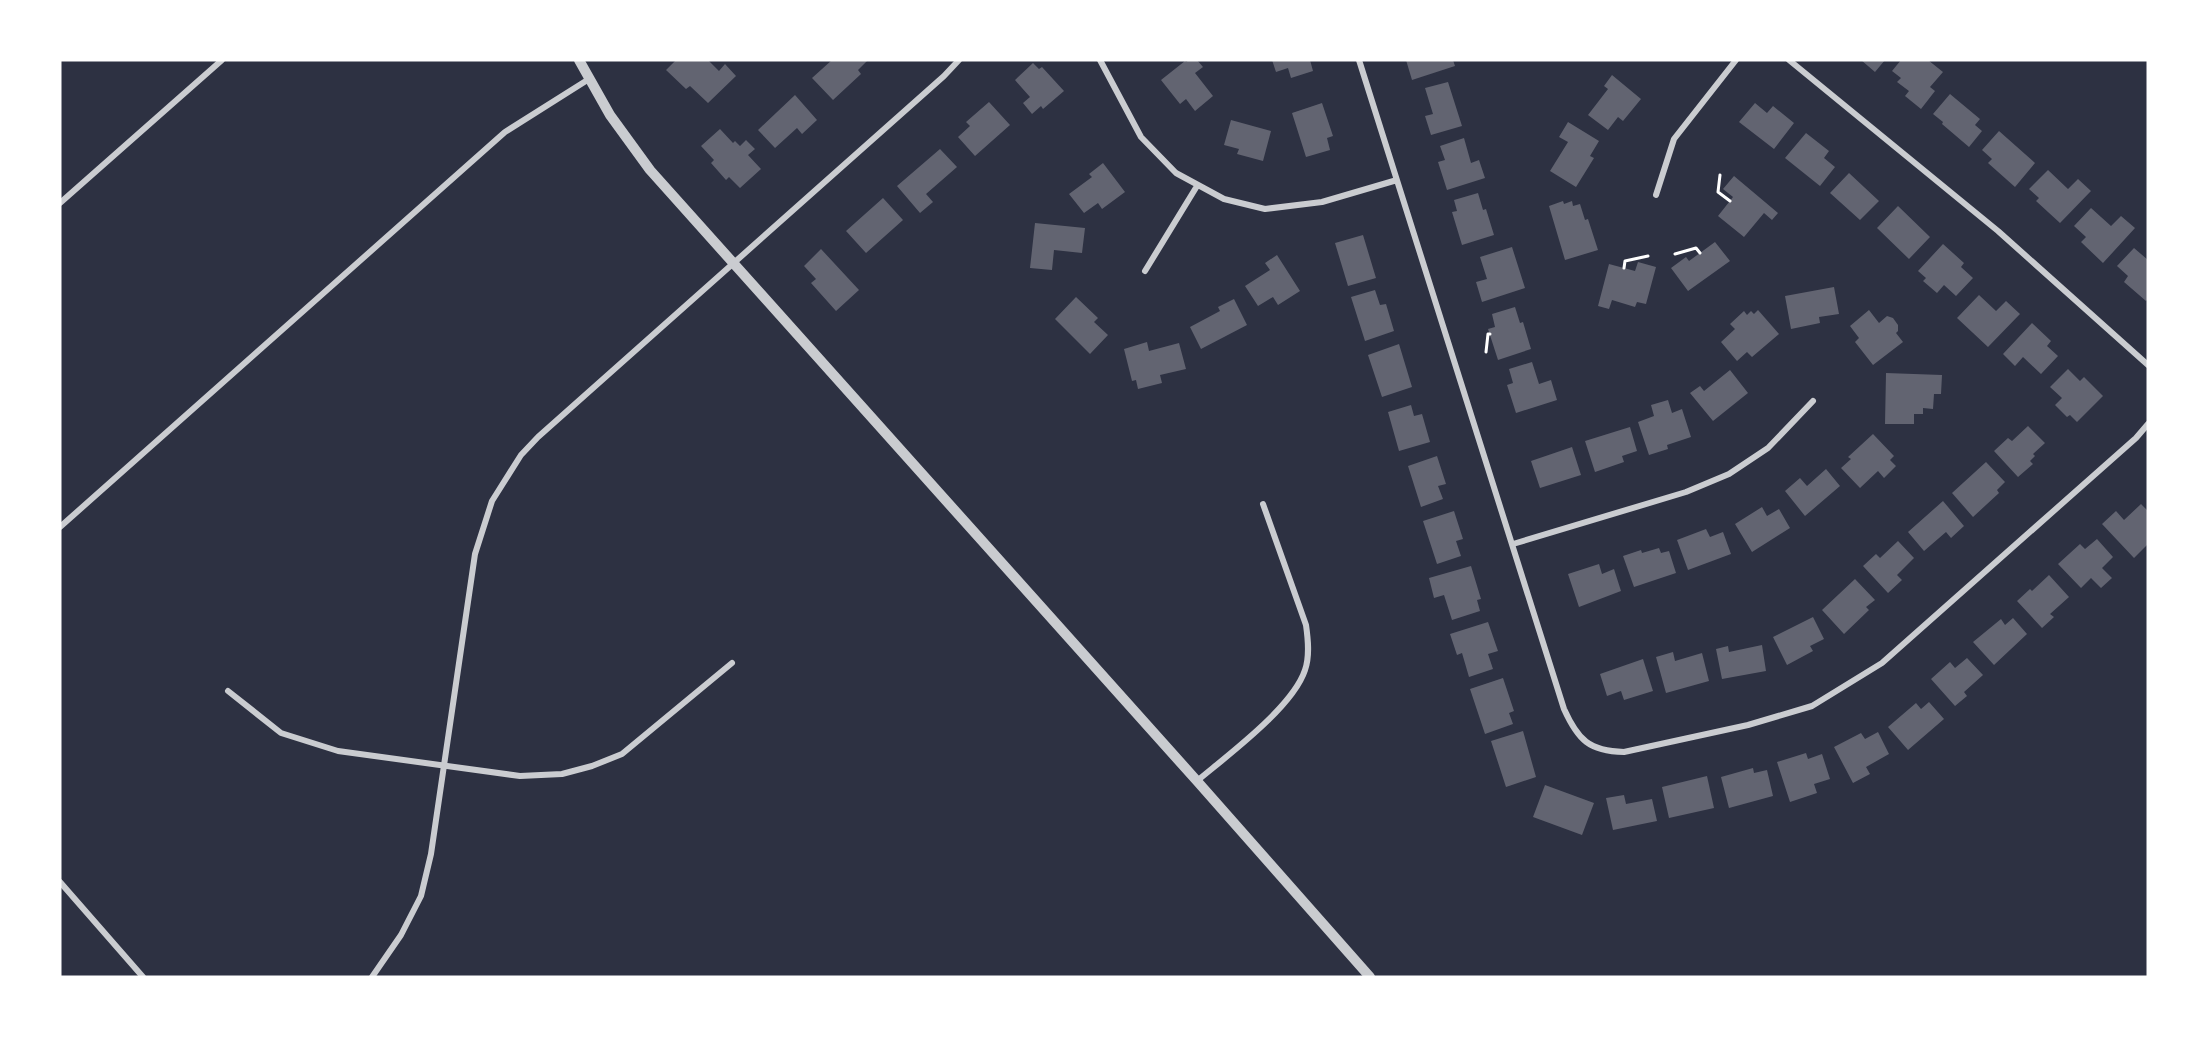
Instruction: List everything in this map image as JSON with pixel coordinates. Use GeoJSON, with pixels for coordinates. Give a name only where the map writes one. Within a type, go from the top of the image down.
{"type":"FeatureCollection","features":[{"type":"Feature","properties":{"kind":"street"},"geometry":{"type":"LineString","coordinates":[[60,203],[222,60]]}},
{"type":"Feature","properties":{"kind":"street"},"geometry":{"type":"LineString","coordinates":[[579,60],[609,115],[668,192],[734,263],[1370,977]]}},
{"type":"Feature","properties":{"kind":"street"},"geometry":{"type":"LineString","coordinates":[[372,977],[401,935],[421,896],[430,854],[475,554],[492,501],[521,455],[538,436],[944,76],[959,60]]}},
{"type":"Feature","properties":{"kind":"street"},"geometry":{"type":"LineString","coordinates":[[1101,60],[1141,137],[1176,173],[1224,199],[1265,209],[1322,202],[1397,180]]}},
{"type":"Feature","properties":{"kind":"street"},"geometry":{"type":"LineString","coordinates":[[1359,60],[1564,709],[1573,728],[1588,743],[1605,752],[1624,752],[1748,725],[1812,706],[1882,663],[2136,438],[2148,424]]}},
{"type":"Feature","properties":{"kind":"street"},"geometry":{"type":"LineString","coordinates":[[1656,195],[1674,139],[1736,60]]}},
{"type":"Feature","properties":{"kind":"street"},"geometry":{"type":"LineString","coordinates":[[1789,60],[1998,231],[2148,365]]}},
{"type":"Feature","properties":{"kind":"street"},"geometry":{"type":"LineString","coordinates":[[60,526],[505,132],[589,79]]}},
{"type":"Feature","properties":{"kind":"street"},"geometry":{"type":"LineString","coordinates":[[1145,272],[1197,186]]}},
{"type":"Feature","properties":{"kind":"street"},"geometry":{"type":"LineString","coordinates":[[1513,544],[1686,492],[1729,474],[1768,448],[1813,401]]}},
{"type":"Feature","properties":{"kind":"street"},"geometry":{"type":"LineString","coordinates":[[1197,782],[1283,705],[1298,687],[1306,668],[1308,645],[1306,625],[1263,504]]}},
{"type":"Feature","properties":{"kind":"street"},"geometry":{"type":"LineString","coordinates":[[228,691],[281,733],[338,750],[520,776],[562,774],[592,766],[622,754],[732,663]]}},
{"type":"Feature","properties":{"kind":"street"},"geometry":{"type":"LineString","coordinates":[[60,882],[143,977]]}},
{"type":"Feature","properties":{"kind":"path"},"geometry":{"type":"LineString","coordinates":[[1720,175],[1718,192],[1730,201]]}},
{"type":"Feature","properties":{"kind":"path"},"geometry":{"type":"LineString","coordinates":[[1674,254],[1696,248],[1700,253]]}},
{"type":"Feature","properties":{"kind":"path"},"geometry":{"type":"LineString","coordinates":[[1624,268],[1625,261],[1648,256]]}},
{"type":"Feature","properties":{"kind":"path"},"geometry":{"type":"LineString","coordinates":[[1486,352],[1488,334],[1490,334]]}},
{"type":"Feature","properties":{"kind":"building"},"geometry":{"type":"Polygon","coordinates":[[[676,60],[708,60],[719,71],[725,64],[736,76],[708,103],[690,86],[686,89],[666,70],[676,60]]]}},
{"type":"Feature","properties":{"kind":"building"},"geometry":{"type":"Polygon","coordinates":[[[832,60],[868,60],[858,70],[861,74],[833,100],[812,78],[832,60]]]}},
{"type":"Feature","properties":{"kind":"building"},"geometry":{"type":"Polygon","coordinates":[[[1189,60],[1197,60],[1203,67],[1195,73],[1213,96],[1195,111],[1186,99],[1180,104],[1161,80],[1189,60]]]}},
{"type":"Feature","properties":{"kind":"building"},"geometry":{"type":"Polygon","coordinates":[[[1272,60],[1310,60],[1313,71],[1291,78],[1288,68],[1276,72],[1272,60]]]}},
{"type":"Feature","properties":{"kind":"building"},"geometry":{"type":"Polygon","coordinates":[[[1406,60],[1453,60],[1455,66],[1412,80],[1406,60]]]}},
{"type":"Feature","properties":{"kind":"building"},"geometry":{"type":"Polygon","coordinates":[[[1861,60],[1885,60],[1875,72],[1861,60]]]}},
{"type":"Feature","properties":{"kind":"building"},"geometry":{"type":"Polygon","coordinates":[[[1901,60],[1928,60],[1943,72],[1930,87],[1935,91],[1921,109],[1905,96],[1909,91],[1897,82],[1901,78],[1892,71],[1901,60]]]}},
{"type":"Feature","properties":{"kind":"building"},"geometry":{"type":"Polygon","coordinates":[[[1033,63],[1039,69],[1042,67],[1064,91],[1043,109],[1041,106],[1032,114],[1023,103],[1030,97],[1015,80],[1033,63]]]}},
{"type":"Feature","properties":{"kind":"building"},"geometry":{"type":"Polygon","coordinates":[[[1612,75],[1641,99],[1623,121],[1618,117],[1608,130],[1588,115],[1608,89],[1604,86],[1612,75]]]}},
{"type":"Feature","properties":{"kind":"building"},"geometry":{"type":"Polygon","coordinates":[[[1448,82],[1462,126],[1431,135],[1425,116],[1433,114],[1425,88],[1448,82]]]}},
{"type":"Feature","properties":{"kind":"building"},"geometry":{"type":"Polygon","coordinates":[[[1950,94],[1980,119],[1975,125],[1982,131],[1969,147],[1933,114],[1950,94]]]}},
{"type":"Feature","properties":{"kind":"building"},"geometry":{"type":"Polygon","coordinates":[[[795,95],[817,120],[802,134],[797,128],[775,148],[758,130],[795,95]]]}},
{"type":"Feature","properties":{"kind":"building"},"geometry":{"type":"Polygon","coordinates":[[[989,102],[1010,125],[975,156],[958,137],[970,126],[966,122],[989,102]]]}},
{"type":"Feature","properties":{"kind":"building"},"geometry":{"type":"Polygon","coordinates":[[[1322,103],[1333,136],[1327,138],[1330,150],[1306,157],[1292,113],[1322,103]]]}},
{"type":"Feature","properties":{"kind":"building"},"geometry":{"type":"Polygon","coordinates":[[[1755,103],[1767,113],[1773,106],[1794,123],[1774,149],[1739,122],[1755,103]]]}},
{"type":"Feature","properties":{"kind":"building"},"geometry":{"type":"Polygon","coordinates":[[[1231,120],[1271,131],[1263,161],[1237,154],[1239,149],[1224,145],[1231,120]]]}},
{"type":"Feature","properties":{"kind":"building"},"geometry":{"type":"Polygon","coordinates":[[[1568,122],[1599,141],[1590,156],[1594,158],[1576,187],[1550,171],[1568,142],[1559,137],[1568,122]]]}},
{"type":"Feature","properties":{"kind":"building"},"geometry":{"type":"Polygon","coordinates":[[[720,129],[733,143],[735,141],[740,146],[746,140],[755,149],[748,155],[761,169],[740,188],[729,177],[726,180],[711,163],[714,160],[701,146],[720,129]]]}},
{"type":"Feature","properties":{"kind":"building"},"geometry":{"type":"Polygon","coordinates":[[[1999,131],[2035,163],[2015,187],[1988,163],[1992,159],[1982,150],[1999,131]]]}},
{"type":"Feature","properties":{"kind":"building"},"geometry":{"type":"Polygon","coordinates":[[[1806,133],[1829,151],[1824,158],[1835,167],[1820,186],[1785,158],[1806,133]]]}},
{"type":"Feature","properties":{"kind":"building"},"geometry":{"type":"Polygon","coordinates":[[[1464,138],[1471,163],[1479,160],[1485,178],[1447,190],[1438,162],[1445,160],[1440,146],[1464,138]]]}},
{"type":"Feature","properties":{"kind":"building"},"geometry":{"type":"Polygon","coordinates":[[[940,149],[957,167],[926,194],[933,202],[920,213],[897,186],[940,149]]]}},
{"type":"Feature","properties":{"kind":"building"},"geometry":{"type":"Polygon","coordinates":[[[1103,163],[1125,192],[1102,209],[1098,203],[1084,213],[1069,194],[1092,177],[1089,174],[1103,163]]]}},
{"type":"Feature","properties":{"kind":"building"},"geometry":{"type":"Polygon","coordinates":[[[2048,170],[2068,189],[2078,179],[2091,191],[2060,223],[2036,201],[2039,198],[2029,189],[2048,170]]]}},
{"type":"Feature","properties":{"kind":"building"},"geometry":{"type":"Polygon","coordinates":[[[1849,173],[1879,201],[1860,220],[1830,193],[1849,173]]]}},
{"type":"Feature","properties":{"kind":"building"},"geometry":{"type":"Polygon","coordinates":[[[1734,176],[1778,213],[1772,220],[1764,213],[1744,237],[1718,216],[1733,197],[1723,189],[1734,176]]]}},
{"type":"Feature","properties":{"kind":"building"},"geometry":{"type":"Polygon","coordinates":[[[1478,193],[1494,235],[1462,245],[1452,212],[1457,211],[1454,200],[1478,193]]]}},
{"type":"Feature","properties":{"kind":"building"},"geometry":{"type":"Polygon","coordinates":[[[883,198],[903,220],[866,253],[846,231],[883,198]]]}},
{"type":"Feature","properties":{"kind":"building"},"geometry":{"type":"Polygon","coordinates":[[[1563,201],[1564,204],[1572,201],[1573,206],[1580,204],[1585,220],[1588,219],[1598,250],[1565,260],[1549,206],[1563,201]]]}},
{"type":"Feature","properties":{"kind":"building"},"geometry":{"type":"Polygon","coordinates":[[[1898,206],[1930,237],[1909,259],[1877,228],[1898,206]]]}},
{"type":"Feature","properties":{"kind":"building"},"geometry":{"type":"Polygon","coordinates":[[[2091,208],[2111,226],[2121,216],[2135,228],[2103,263],[2081,242],[2086,237],[2074,226],[2091,208]]]}},
{"type":"Feature","properties":{"kind":"building"},"geometry":{"type":"Polygon","coordinates":[[[1035,223],[1085,228],[1082,253],[1054,250],[1052,270],[1030,268],[1035,223]]]}},
{"type":"Feature","properties":{"kind":"building"},"geometry":{"type":"Polygon","coordinates":[[[1363,235],[1376,278],[1348,286],[1335,243],[1363,235]]]}},
{"type":"Feature","properties":{"kind":"building"},"geometry":{"type":"Polygon","coordinates":[[[1715,242],[1730,261],[1688,291],[1671,268],[1686,257],[1689,261],[1715,242]]]}},
{"type":"Feature","properties":{"kind":"building"},"geometry":{"type":"Polygon","coordinates":[[[1943,244],[1964,263],[1961,267],[1973,278],[1956,296],[1944,285],[1937,293],[1923,281],[1926,278],[1918,271],[1943,244]]]}},
{"type":"Feature","properties":{"kind":"building"},"geometry":{"type":"Polygon","coordinates":[[[1512,247],[1525,288],[1482,302],[1476,282],[1487,279],[1480,257],[1512,247]]]}},
{"type":"Feature","properties":{"kind":"building"},"geometry":{"type":"Polygon","coordinates":[[[2134,248],[2148,260],[2148,299],[2146,301],[2124,282],[2128,276],[2117,266],[2134,248]]]}},
{"type":"Feature","properties":{"kind":"building"},"geometry":{"type":"Polygon","coordinates":[[[821,249],[859,290],[836,311],[811,283],[816,279],[804,266],[821,249]]]}},
{"type":"Feature","properties":{"kind":"building"},"geometry":{"type":"Polygon","coordinates":[[[1277,255],[1300,291],[1278,305],[1273,297],[1258,306],[1245,286],[1270,270],[1265,263],[1277,255]]]}},
{"type":"Feature","properties":{"kind":"building"},"geometry":{"type":"Polygon","coordinates":[[[1638,262],[1656,267],[1646,304],[1637,302],[1635,307],[1612,300],[1609,309],[1598,306],[1609,264],[1635,271],[1638,262]]]}},
{"type":"Feature","properties":{"kind":"building"},"geometry":{"type":"Polygon","coordinates":[[[1834,287],[1839,314],[1819,317],[1820,323],[1791,329],[1785,296],[1834,287]]]}},
{"type":"Feature","properties":{"kind":"building"},"geometry":{"type":"Polygon","coordinates":[[[1375,290],[1380,305],[1386,304],[1394,331],[1365,341],[1351,297],[1375,290]]]}},
{"type":"Feature","properties":{"kind":"building"},"geometry":{"type":"Polygon","coordinates":[[[1979,295],[1996,311],[2006,301],[2020,314],[1988,347],[1957,318],[1979,295]]]}},
{"type":"Feature","properties":{"kind":"building"},"geometry":{"type":"Polygon","coordinates":[[[1076,297],[1098,318],[1094,322],[1108,335],[1090,354],[1055,319],[1076,297]]]}},
{"type":"Feature","properties":{"kind":"building"},"geometry":{"type":"Polygon","coordinates":[[[1234,299],[1247,325],[1201,349],[1190,327],[1220,311],[1218,307],[1234,299]]]}},
{"type":"Feature","properties":{"kind":"building"},"geometry":{"type":"Polygon","coordinates":[[[1515,307],[1520,323],[1523,322],[1531,349],[1498,360],[1488,329],[1495,327],[1492,314],[1515,307]]]}},
{"type":"Feature","properties":{"kind":"building"},"geometry":{"type":"Polygon","coordinates":[[[1758,310],[1779,334],[1752,357],[1747,352],[1737,361],[1721,342],[1735,329],[1730,324],[1744,311],[1747,315],[1751,311],[1754,314],[1758,310]]]}},
{"type":"Feature","properties":{"kind":"building"},"geometry":{"type":"Polygon","coordinates":[[[1869,310],[1879,323],[1887,316],[1893,318],[1898,325],[1896,333],[1903,342],[1873,365],[1855,342],[1859,338],[1850,326],[1869,310]]]}},
{"type":"Feature","properties":{"kind":"building"},"geometry":{"type":"Polygon","coordinates":[[[2032,323],[2051,341],[2047,346],[2058,356],[2041,374],[2023,357],[2015,366],[2003,354],[2032,323]]]}},
{"type":"Feature","properties":{"kind":"building"},"geometry":{"type":"Polygon","coordinates":[[[1147,342],[1149,351],[1179,343],[1186,369],[1160,375],[1162,383],[1138,389],[1136,380],[1132,381],[1124,349],[1147,342]]]}},
{"type":"Feature","properties":{"kind":"building"},"geometry":{"type":"Polygon","coordinates":[[[1399,344],[1412,387],[1382,397],[1368,355],[1399,344]]]}},
{"type":"Feature","properties":{"kind":"building"},"geometry":{"type":"Polygon","coordinates":[[[1532,362],[1539,384],[1551,380],[1557,400],[1516,413],[1507,385],[1513,383],[1509,369],[1532,362]]]}},
{"type":"Feature","properties":{"kind":"building"},"geometry":{"type":"Polygon","coordinates":[[[2068,369],[2080,381],[2084,377],[2103,396],[2077,422],[2070,415],[2067,417],[2055,405],[2062,398],[2050,387],[2068,369]]]}},
{"type":"Feature","properties":{"kind":"building"},"geometry":{"type":"Polygon","coordinates":[[[1730,370],[1748,393],[1713,421],[1690,393],[1700,386],[1704,391],[1730,370]]]}},
{"type":"Feature","properties":{"kind":"building"},"geometry":{"type":"Polygon","coordinates":[[[1886,373],[1942,375],[1941,394],[1934,394],[1933,409],[1923,408],[1923,414],[1914,414],[1914,424],[1885,424],[1886,373]]]}},
{"type":"Feature","properties":{"kind":"building"},"geometry":{"type":"Polygon","coordinates":[[[1668,400],[1672,413],[1682,409],[1691,437],[1667,445],[1668,449],[1649,455],[1638,422],[1654,416],[1651,405],[1668,400]]]}},
{"type":"Feature","properties":{"kind":"building"},"geometry":{"type":"Polygon","coordinates":[[[1411,405],[1414,416],[1422,414],[1430,442],[1399,451],[1388,412],[1411,405]]]}},
{"type":"Feature","properties":{"kind":"building"},"geometry":{"type":"Polygon","coordinates":[[[2028,426],[2045,443],[2033,454],[2035,456],[2030,461],[2033,464],[2018,477],[1994,451],[2008,438],[2012,441],[2028,426]]]}},
{"type":"Feature","properties":{"kind":"building"},"geometry":{"type":"Polygon","coordinates":[[[1630,427],[1637,451],[1622,456],[1624,462],[1595,472],[1585,441],[1630,427]]]}},
{"type":"Feature","properties":{"kind":"building"},"geometry":{"type":"Polygon","coordinates":[[[1873,434],[1894,456],[1890,460],[1896,466],[1884,478],[1878,471],[1860,488],[1841,468],[1851,459],[1848,457],[1873,434]]]}},
{"type":"Feature","properties":{"kind":"building"},"geometry":{"type":"Polygon","coordinates":[[[1572,447],[1581,475],[1540,488],[1531,461],[1572,447]]]}},
{"type":"Feature","properties":{"kind":"building"},"geometry":{"type":"Polygon","coordinates":[[[1437,456],[1446,484],[1438,486],[1443,499],[1421,507],[1408,466],[1437,456]]]}},
{"type":"Feature","properties":{"kind":"building"},"geometry":{"type":"Polygon","coordinates":[[[1986,462],[2005,482],[1997,490],[1999,493],[1973,517],[1952,493],[1986,462]]]}},
{"type":"Feature","properties":{"kind":"building"},"geometry":{"type":"Polygon","coordinates":[[[1826,469],[1840,486],[1805,516],[1785,491],[1800,478],[1807,486],[1826,469]]]}},
{"type":"Feature","properties":{"kind":"building"},"geometry":{"type":"Polygon","coordinates":[[[1943,501],[1964,526],[1951,538],[1946,532],[1924,551],[1908,532],[1943,501]]]}},
{"type":"Feature","properties":{"kind":"building"},"geometry":{"type":"Polygon","coordinates":[[[2141,504],[2148,511],[2148,544],[2134,558],[2102,524],[2116,511],[2124,520],[2141,504]]]}},
{"type":"Feature","properties":{"kind":"building"},"geometry":{"type":"Polygon","coordinates":[[[1762,507],[1767,516],[1779,509],[1790,528],[1752,552],[1735,524],[1762,507]]]}},
{"type":"Feature","properties":{"kind":"building"},"geometry":{"type":"Polygon","coordinates":[[[1454,511],[1463,539],[1456,541],[1461,556],[1437,564],[1423,521],[1454,511]]]}},
{"type":"Feature","properties":{"kind":"building"},"geometry":{"type":"Polygon","coordinates":[[[1706,529],[1710,537],[1723,532],[1731,554],[1688,570],[1677,540],[1706,529]]]}},
{"type":"Feature","properties":{"kind":"building"},"geometry":{"type":"Polygon","coordinates":[[[2097,539],[2113,557],[2102,568],[2112,578],[2101,588],[2091,578],[2081,588],[2058,564],[2080,544],[2085,549],[2097,539]]]}},
{"type":"Feature","properties":{"kind":"building"},"geometry":{"type":"Polygon","coordinates":[[[1898,541],[1914,558],[1897,575],[1902,580],[1888,593],[1863,566],[1876,554],[1880,558],[1898,541]]]}},
{"type":"Feature","properties":{"kind":"building"},"geometry":{"type":"Polygon","coordinates":[[[1659,548],[1661,553],[1669,551],[1676,573],[1634,587],[1623,556],[1641,550],[1642,553],[1659,548]]]}},
{"type":"Feature","properties":{"kind":"building"},"geometry":{"type":"Polygon","coordinates":[[[1599,564],[1602,574],[1614,569],[1621,591],[1579,607],[1568,574],[1599,564]]]}},
{"type":"Feature","properties":{"kind":"building"},"geometry":{"type":"Polygon","coordinates":[[[1471,566],[1481,599],[1477,600],[1480,611],[1452,620],[1444,595],[1434,598],[1429,578],[1471,566]]]}},
{"type":"Feature","properties":{"kind":"building"},"geometry":{"type":"Polygon","coordinates":[[[2049,575],[2069,597],[2050,614],[2054,617],[2042,628],[2017,601],[2049,575]]]}},
{"type":"Feature","properties":{"kind":"building"},"geometry":{"type":"Polygon","coordinates":[[[1855,579],[1875,600],[1866,607],[1869,610],[1844,634],[1822,610],[1855,579]]]}},
{"type":"Feature","properties":{"kind":"building"},"geometry":{"type":"Polygon","coordinates":[[[1813,617],[1824,639],[1810,646],[1813,651],[1787,665],[1773,637],[1813,617]]]}},
{"type":"Feature","properties":{"kind":"building"},"geometry":{"type":"Polygon","coordinates":[[[2013,618],[2027,634],[1994,665],[1973,642],[2001,619],[2005,625],[2013,618]]]}},
{"type":"Feature","properties":{"kind":"building"},"geometry":{"type":"Polygon","coordinates":[[[1488,622],[1498,651],[1488,654],[1493,669],[1469,677],[1462,653],[1457,655],[1450,634],[1488,622]]]}},
{"type":"Feature","properties":{"kind":"building"},"geometry":{"type":"Polygon","coordinates":[[[1762,645],[1766,671],[1722,679],[1716,649],[1728,646],[1729,652],[1762,645]]]}},
{"type":"Feature","properties":{"kind":"building"},"geometry":{"type":"Polygon","coordinates":[[[1673,652],[1675,661],[1702,653],[1709,681],[1666,693],[1656,657],[1673,652]]]}},
{"type":"Feature","properties":{"kind":"building"},"geometry":{"type":"Polygon","coordinates":[[[1967,658],[1983,675],[1964,692],[1967,696],[1955,706],[1931,679],[1950,662],[1955,668],[1967,658]]]}},
{"type":"Feature","properties":{"kind":"building"},"geometry":{"type":"Polygon","coordinates":[[[1643,659],[1653,691],[1624,700],[1621,691],[1607,696],[1600,674],[1643,659]]]}},
{"type":"Feature","properties":{"kind":"building"},"geometry":{"type":"Polygon","coordinates":[[[1503,678],[1514,711],[1509,713],[1513,724],[1485,734],[1470,689],[1503,678]]]}},
{"type":"Feature","properties":{"kind":"building"},"geometry":{"type":"Polygon","coordinates":[[[1929,702],[1944,719],[1908,750],[1888,727],[1916,703],[1921,709],[1929,702]]]}},
{"type":"Feature","properties":{"kind":"building"},"geometry":{"type":"Polygon","coordinates":[[[1523,731],[1536,777],[1506,787],[1491,741],[1523,731]]]}},
{"type":"Feature","properties":{"kind":"building"},"geometry":{"type":"Polygon","coordinates":[[[1878,732],[1889,754],[1866,767],[1870,774],[1853,783],[1834,747],[1861,733],[1865,739],[1878,732]]]}},
{"type":"Feature","properties":{"kind":"building"},"geometry":{"type":"Polygon","coordinates":[[[1806,753],[1808,759],[1822,754],[1830,779],[1814,784],[1817,793],[1790,802],[1777,762],[1806,753]]]}},
{"type":"Feature","properties":{"kind":"building"},"geometry":{"type":"Polygon","coordinates":[[[1753,768],[1754,773],[1767,770],[1773,796],[1729,808],[1721,777],[1753,768]]]}},
{"type":"Feature","properties":{"kind":"building"},"geometry":{"type":"Polygon","coordinates":[[[1707,776],[1714,808],[1669,818],[1662,787],[1707,776]]]}},
{"type":"Feature","properties":{"kind":"building"},"geometry":{"type":"Polygon","coordinates":[[[1545,785],[1594,803],[1582,835],[1533,817],[1545,785]]]}},
{"type":"Feature","properties":{"kind":"building"},"geometry":{"type":"Polygon","coordinates":[[[1624,795],[1626,804],[1652,799],[1657,821],[1613,830],[1606,798],[1624,795]]]}}]}
